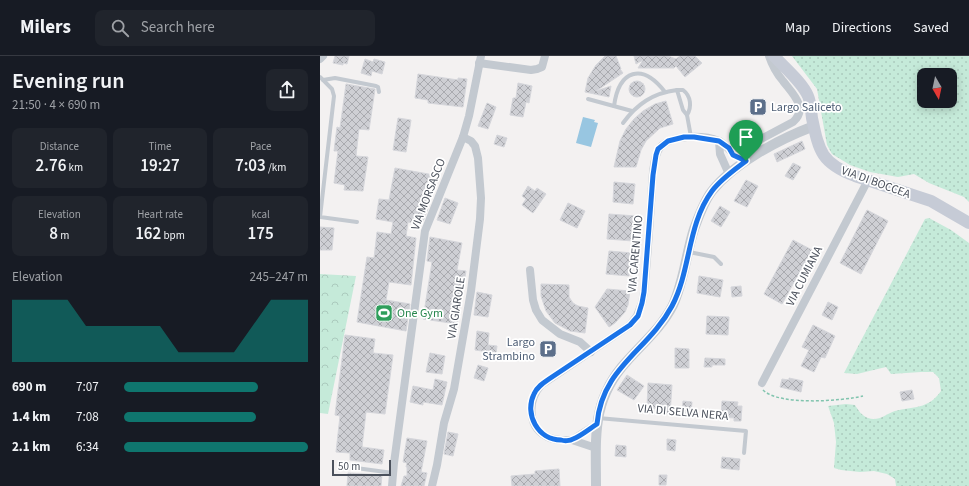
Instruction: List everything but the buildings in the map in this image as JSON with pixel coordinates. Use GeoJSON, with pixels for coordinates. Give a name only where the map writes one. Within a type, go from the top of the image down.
{"type":"FeatureCollection","features":[{"type":"Feature","properties":{"kind":"main road","name":"VIA DI BOCCEA"},"geometry":{"type":"LineString","coordinates":[[774,56],[807,94],[820,148],[829,161],[844,172],[930,202],[969,223]]}},
{"type":"Feature","properties":{"kind":"street"},"geometry":{"type":"LineString","coordinates":[[320,59],[323,56]]}},
{"type":"Feature","properties":{"kind":"street"},"geometry":{"type":"LineString","coordinates":[[480,60],[531,70],[542,67],[545,56]]}},
{"type":"Feature","properties":{"kind":"street"},"geometry":{"type":"LineString","coordinates":[[730,150],[748,146],[793,122],[799,116],[800,106],[797,98],[778,73],[769,56]]}},
{"type":"Feature","properties":{"kind":"street","name":"VIA MORSASCO"},"geometry":{"type":"LineString","coordinates":[[392,486],[425,231],[463,137],[469,116],[480,60]]}},
{"type":"Feature","properties":{"kind":"street"},"geometry":{"type":"LineString","coordinates":[[596,486],[597,421],[602,399],[617,372],[653,333],[673,305],[686,266],[694,230],[705,203],[712,191],[729,174],[746,161],[780,142],[814,126]]}},
{"type":"Feature","properties":{"kind":"street","name":"VIA GIAROLE"},"geometry":{"type":"LineString","coordinates":[[432,486],[444,423],[457,374],[471,291],[482,198],[478,158],[471,141],[463,137]]}},
{"type":"Feature","properties":{"kind":"street","name":"VIA CARENTINO"},"geometry":{"type":"LineString","coordinates":[[596,448],[572,440],[556,440],[543,434],[532,418],[532,400],[541,385],[625,329],[638,316],[644,292],[653,175],[658,149],[668,141],[691,137],[719,141]]}},
{"type":"Feature","properties":{"kind":"street"},"geometry":{"type":"LineString","coordinates":[[719,141],[730,150],[733,155],[746,161]]}},
{"type":"Feature","properties":{"kind":"street"},"geometry":{"type":"LineString","coordinates":[[719,141],[720,154],[729,174]]}},
{"type":"Feature","properties":{"kind":"street","name":"VIA CUMIANA"},"geometry":{"type":"LineString","coordinates":[[762,383],[868,180]]}},
{"type":"Feature","properties":{"kind":"street"},"geometry":{"type":"LineString","coordinates":[[530,270],[533,300],[536,310],[542,320],[560,334],[580,342],[591,352]]}},
{"type":"Feature","properties":{"kind":"street"},"geometry":{"type":"LineString","coordinates":[[572,440],[597,421]]}},
{"type":"Feature","properties":{"kind":"lane"},"geometry":{"type":"LineString","coordinates":[[614,106],[617,88],[625,78],[631,75],[642,74],[650,76],[665,92]]}},
{"type":"Feature","properties":{"kind":"lane"},"geometry":{"type":"LineString","coordinates":[[322,79],[335,78],[376,86],[378,87],[379,92]]}},
{"type":"Feature","properties":{"kind":"lane"},"geometry":{"type":"LineString","coordinates":[[322,79],[332,88],[334,96],[320,218],[357,222]]}},
{"type":"Feature","properties":{"kind":"lane"},"geometry":{"type":"LineString","coordinates":[[677,90],[683,110],[687,115],[691,137]]}},
{"type":"Feature","properties":{"kind":"lane"},"geometry":{"type":"LineString","coordinates":[[623,123],[632,111],[647,100],[665,92],[677,90],[683,90],[689,97],[690,109],[687,115]]}},
{"type":"Feature","properties":{"kind":"lane"},"geometry":{"type":"LineString","coordinates":[[588,99],[632,111]]}},
{"type":"Feature","properties":{"kind":"lane"},"geometry":{"type":"LineString","coordinates":[[689,252],[714,257],[721,264]]}},
{"type":"Feature","properties":{"kind":"lane","name":"VIA DI SELVA NERA"},"geometry":{"type":"LineString","coordinates":[[597,421],[746,431],[744,453]]}},
{"type":"Feature","properties":{"kind":"lane"},"geometry":{"type":"LineString","coordinates":[[356,468],[393,473]]}},
{"type":"Feature","properties":{"kind":"path"},"geometry":{"type":"LineString","coordinates":[[762,383],[762,388],[767,393],[783,398],[825,401],[845,400],[863,396]]}},
{"type":"Feature","properties":{"kind":"green space"},"geometry":{"type":"Polygon","coordinates":[[[792,56],[969,56],[969,202],[964,197],[929,183],[914,174],[898,177],[870,172],[850,165],[832,154],[827,145],[817,89],[792,56]]]}},
{"type":"Feature","properties":{"kind":"green space"},"geometry":{"type":"Polygon","coordinates":[[[929,218],[951,230],[969,243],[969,486],[896,486],[895,479],[887,474],[874,471],[860,472],[834,468],[836,442],[834,423],[828,406],[846,404],[855,405],[864,416],[875,419],[895,411],[925,404],[936,397],[941,391],[939,378],[933,372],[891,374],[886,367],[857,374],[844,373],[925,219],[929,218]]]}},
{"type":"Feature","properties":{"kind":"green space"},"geometry":{"type":"Polygon","coordinates":[[[320,274],[356,276],[328,414],[320,413],[320,274]]]}},
{"type":"Feature","properties":{"kind":"water"},"geometry":{"type":"Polygon","coordinates":[[[583,117],[595,120],[594,122],[598,123],[591,147],[576,143],[583,117]]]}},
{"type":"Feature","properties":{"kind":"place","name":"Largo Saliceto"},"geometry":{"type":"Point","coordinates":[758,107]}},
{"type":"Feature","properties":{"kind":"place","name":"One Gym"},"geometry":{"type":"Point","coordinates":[384,313]}},
{"type":"Feature","properties":{"kind":"place","name":"Largo Strambino"},"geometry":{"type":"Point","coordinates":[548,349]}},
{"type":"Feature","properties":{"kind":"route"},"geometry":{"type":"LineString","coordinates":[[684,137],[706,138],[719,141],[729,148],[733,155],[746,161],[720,182],[712,191],[705,203],[694,230],[686,266],[673,305],[653,333],[628,359],[609,384],[602,399],[597,424],[572,440],[556,440],[547,437],[537,427],[532,418],[532,400],[537,390],[549,379],[625,329],[638,316],[644,292],[653,175],[658,149],[663,144],[673,139],[684,137]]}}]}
